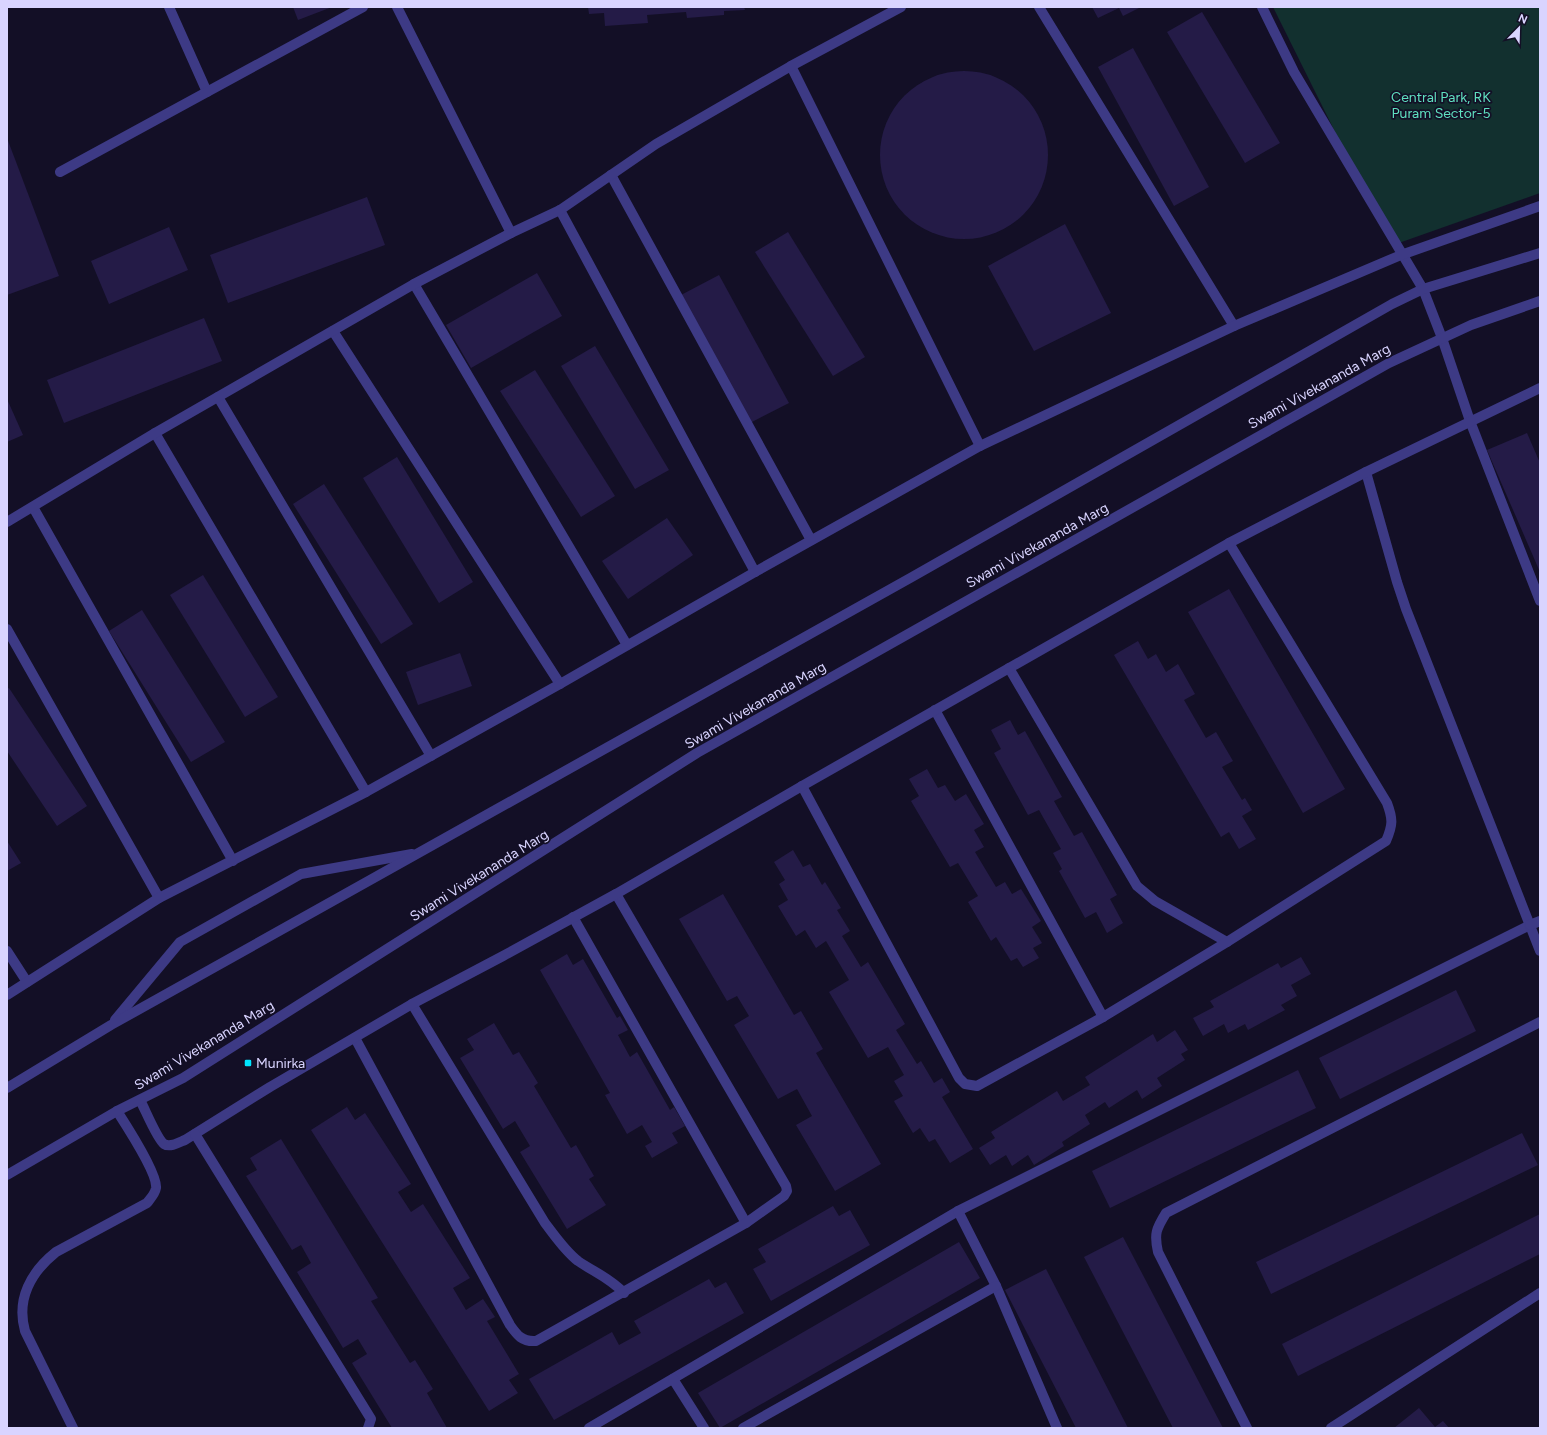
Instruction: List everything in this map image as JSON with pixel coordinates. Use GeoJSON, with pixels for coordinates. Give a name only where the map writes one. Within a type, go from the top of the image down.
{"type":"FeatureCollection","features":[{"type":"Feature","properties":{"kind":"street"},"geometry":{"type":"LineString","coordinates":[[169,7],[207,92]]}},
{"type":"Feature","properties":{"kind":"street"},"geometry":{"type":"LineString","coordinates":[[60,172],[363,7]]}},
{"type":"Feature","properties":{"kind":"street"},"geometry":{"type":"LineString","coordinates":[[398,7],[511,233]]}},
{"type":"Feature","properties":{"kind":"street"},"geometry":{"type":"LineString","coordinates":[[7,522],[155,433],[414,284],[511,233],[560,210],[656,144],[791,66],[901,7]]}},
{"type":"Feature","properties":{"kind":"street"},"geometry":{"type":"LineString","coordinates":[[1039,7],[1234,326]]}},
{"type":"Feature","properties":{"kind":"street"},"geometry":{"type":"LineString","coordinates":[[1262,7],[1294,72],[1401,255],[1423,289],[1442,338],[1470,421],[1540,601]]}},
{"type":"Feature","properties":{"kind":"street"},"geometry":{"type":"LineString","coordinates":[[791,66],[980,446]]}},
{"type":"Feature","properties":{"kind":"street"},"geometry":{"type":"LineString","coordinates":[[611,175],[811,540]]}},
{"type":"Feature","properties":{"kind":"street"},"geometry":{"type":"LineString","coordinates":[[7,995],[159,898],[366,792],[980,446],[1234,326],[1401,255],[1540,206]]}},
{"type":"Feature","properties":{"kind":"street"},"geometry":{"type":"LineString","coordinates":[[560,210],[755,572]]}},
{"type":"Feature","properties":{"kind":"street"},"geometry":{"type":"LineString","coordinates":[[7,1088],[111,1025],[912,577],[1392,304],[1423,289],[1540,253]]}},
{"type":"Feature","properties":{"kind":"street"},"geometry":{"type":"LineString","coordinates":[[414,284],[627,645]]}},
{"type":"Feature","properties":{"kind":"street","name":"Swami Vivekananda Marg"},"geometry":{"type":"LineString","coordinates":[[7,1175],[117,1111],[183,1078],[697,753],[1388,362],[1471,325],[1540,301]]}},
{"type":"Feature","properties":{"kind":"street"},"geometry":{"type":"LineString","coordinates":[[333,331],[560,684]]}},
{"type":"Feature","properties":{"kind":"street"},"geometry":{"type":"LineString","coordinates":[[140,1100],[159,1137],[165,1144],[170,1145],[177,1143],[195,1134],[270,1087],[412,1004],[616,894],[1008,668],[1229,543],[1366,472],[1540,388]]}},
{"type":"Feature","properties":{"kind":"street"},"geometry":{"type":"LineString","coordinates":[[218,397],[431,756]]}},
{"type":"Feature","properties":{"kind":"street"},"geometry":{"type":"LineString","coordinates":[[155,433],[366,792]]}},
{"type":"Feature","properties":{"kind":"street"},"geometry":{"type":"LineString","coordinates":[[1366,472],[1406,609],[1540,951]]}},
{"type":"Feature","properties":{"kind":"street"},"geometry":{"type":"LineString","coordinates":[[33,507],[233,860]]}},
{"type":"Feature","properties":{"kind":"street"},"geometry":{"type":"LineString","coordinates":[[802,786],[959,1078],[965,1084],[977,1086],[1103,1017],[1227,942],[1386,842],[1391,830],[1392,817],[1387,803],[1229,543]]}},
{"type":"Feature","properties":{"kind":"street"},"geometry":{"type":"LineString","coordinates":[[7,629],[159,898]]}},
{"type":"Feature","properties":{"kind":"street"},"geometry":{"type":"LineString","coordinates":[[1008,668],[1137,886],[1155,901],[1227,942]]}},
{"type":"Feature","properties":{"kind":"street"},"geometry":{"type":"LineString","coordinates":[[935,710],[1103,1017]]}},
{"type":"Feature","properties":{"kind":"street"},"geometry":{"type":"LineString","coordinates":[[111,1025],[180,942],[301,874],[420,852]]}},
{"type":"Feature","properties":{"kind":"street"},"geometry":{"type":"LineString","coordinates":[[354,1038],[517,1336],[524,1340],[536,1341],[624,1293],[746,1223],[784,1196],[787,1191],[786,1186],[616,894]]}},
{"type":"Feature","properties":{"kind":"street"},"geometry":{"type":"LineString","coordinates":[[572,917],[746,1223]]}},
{"type":"Feature","properties":{"kind":"street"},"geometry":{"type":"LineString","coordinates":[[589,1428],[958,1211],[1530,925],[1540,922]]}},
{"type":"Feature","properties":{"kind":"street"},"geometry":{"type":"LineString","coordinates":[[7,951],[27,982]]}},
{"type":"Feature","properties":{"kind":"street"},"geometry":{"type":"LineString","coordinates":[[412,1004],[545,1223],[569,1252],[578,1260],[610,1279],[624,1293]]}},
{"type":"Feature","properties":{"kind":"street"},"geometry":{"type":"LineString","coordinates":[[1247,1428],[1158,1252],[1155,1239],[1157,1227],[1166,1213],[1540,1022]]}},
{"type":"Feature","properties":{"kind":"street"},"geometry":{"type":"LineString","coordinates":[[73,1428],[25,1331],[22,1318],[23,1302],[28,1287],[45,1261],[56,1252],[147,1204],[153,1196],[156,1187],[150,1167],[117,1111]]}},
{"type":"Feature","properties":{"kind":"street"},"geometry":{"type":"LineString","coordinates":[[195,1134],[371,1419],[368,1428]]}},
{"type":"Feature","properties":{"kind":"street"},"geometry":{"type":"LineString","coordinates":[[958,1211],[996,1286],[1057,1428]]}},
{"type":"Feature","properties":{"kind":"street"},"geometry":{"type":"LineString","coordinates":[[743,1428],[996,1286]]}},
{"type":"Feature","properties":{"kind":"street"},"geometry":{"type":"LineString","coordinates":[[1337,1427],[1540,1293]]}},
{"type":"Feature","properties":{"kind":"street"},"geometry":{"type":"LineString","coordinates":[[673,1379],[704,1428]]}},
{"type":"Feature","properties":{"kind":"green space","name":"Central Park, RK Puram Sector-5"},"geometry":{"type":"Polygon","coordinates":[[[1273,7],[1540,7],[1540,193],[1396,244],[1359,180],[1273,7]]]}},
{"type":"Feature","properties":{"kind":"building"},"geometry":{"type":"Polygon","coordinates":[[[293,7],[332,7],[298,20],[293,7]]]}},
{"type":"Feature","properties":{"kind":"building"},"geometry":{"type":"Polygon","coordinates":[[[588,7],[744,7],[745,10],[724,11],[724,15],[687,18],[686,12],[647,15],[648,23],[605,26],[604,13],[589,14],[588,7]]]}},
{"type":"Feature","properties":{"kind":"building"},"geometry":{"type":"Polygon","coordinates":[[[1092,7],[1141,7],[1123,16],[1119,8],[1098,18],[1092,7]]]}},
{"type":"Feature","properties":{"kind":"building"},"geometry":{"type":"Polygon","coordinates":[[[1202,12],[1280,143],[1245,163],[1167,32],[1202,12]]]}},
{"type":"Feature","properties":{"kind":"building"},"geometry":{"type":"Polygon","coordinates":[[[1133,48],[1209,187],[1174,206],[1098,67],[1133,48]]]}},
{"type":"Feature","properties":{"kind":"building"},"geometry":{"type":"Polygon","coordinates":[[[964,71],[988,75],[1003,81],[1011,85],[1029,102],[1034,108],[1044,131],[1048,155],[1044,179],[1038,194],[1034,202],[1017,220],[1011,225],[988,235],[964,239],[940,235],[925,229],[917,225],[899,208],[894,202],[884,179],[880,155],[884,131],[890,116],[894,108],[911,90],[917,85],[940,75],[964,71]]]}},
{"type":"Feature","properties":{"kind":"building"},"geometry":{"type":"Polygon","coordinates":[[[7,138],[59,276],[7,295],[7,138]]]}},
{"type":"Feature","properties":{"kind":"building"},"geometry":{"type":"Polygon","coordinates":[[[367,197],[385,245],[228,303],[210,255],[367,197]]]}},
{"type":"Feature","properties":{"kind":"building"},"geometry":{"type":"Polygon","coordinates":[[[1065,224],[1111,313],[1034,351],[988,266],[1065,224]]]}},
{"type":"Feature","properties":{"kind":"building"},"geometry":{"type":"Polygon","coordinates":[[[169,227],[188,270],[109,304],[91,261],[169,227]]]}},
{"type":"Feature","properties":{"kind":"building"},"geometry":{"type":"Polygon","coordinates":[[[788,232],[865,357],[833,376],[755,252],[788,232]]]}},
{"type":"Feature","properties":{"kind":"building"},"geometry":{"type":"Polygon","coordinates":[[[537,273],[562,316],[471,368],[446,325],[537,273]]]}},
{"type":"Feature","properties":{"kind":"building"},"geometry":{"type":"Polygon","coordinates":[[[719,275],[789,403],[750,423],[681,295],[719,275]]]}},
{"type":"Feature","properties":{"kind":"building"},"geometry":{"type":"Polygon","coordinates":[[[204,318],[222,361],[64,423],[47,380],[204,318]]]}},
{"type":"Feature","properties":{"kind":"building"},"geometry":{"type":"Polygon","coordinates":[[[595,346],[669,470],[635,489],[561,366],[595,346]]]}},
{"type":"Feature","properties":{"kind":"building"},"geometry":{"type":"Polygon","coordinates":[[[535,370],[615,496],[581,517],[500,391],[535,370]]]}},
{"type":"Feature","properties":{"kind":"building"},"geometry":{"type":"Polygon","coordinates":[[[7,399],[23,435],[7,442],[7,399]]]}},
{"type":"Feature","properties":{"kind":"building"},"geometry":{"type":"Polygon","coordinates":[[[1527,433],[1540,463],[1540,572],[1487,450],[1527,433]]]}},
{"type":"Feature","properties":{"kind":"building"},"geometry":{"type":"Polygon","coordinates":[[[397,457],[473,582],[439,603],[363,478],[397,457]]]}},
{"type":"Feature","properties":{"kind":"building"},"geometry":{"type":"Polygon","coordinates":[[[324,484],[413,624],[381,644],[293,504],[324,484]]]}},
{"type":"Feature","properties":{"kind":"building"},"geometry":{"type":"Polygon","coordinates":[[[667,518],[693,555],[628,599],[602,561],[667,518]]]}},
{"type":"Feature","properties":{"kind":"building"},"geometry":{"type":"Polygon","coordinates":[[[203,575],[278,697],[245,717],[170,595],[203,575]]]}},
{"type":"Feature","properties":{"kind":"building"},"geometry":{"type":"Polygon","coordinates":[[[1229,589],[1345,789],[1303,813],[1188,612],[1229,589]]]}},
{"type":"Feature","properties":{"kind":"building"},"geometry":{"type":"Polygon","coordinates":[[[142,610],[225,742],[191,762],[109,631],[142,610]]]}},
{"type":"Feature","properties":{"kind":"building"},"geometry":{"type":"Polygon","coordinates":[[[1138,641],[1148,659],[1156,654],[1166,672],[1178,664],[1195,694],[1184,700],[1206,738],[1216,732],[1233,761],[1222,767],[1242,800],[1245,798],[1252,810],[1242,816],[1256,839],[1239,849],[1229,832],[1221,837],[1114,655],[1138,641]]]}},
{"type":"Feature","properties":{"kind":"building"},"geometry":{"type":"Polygon","coordinates":[[[460,653],[472,686],[418,705],[406,672],[460,653]]]}},
{"type":"Feature","properties":{"kind":"building"},"geometry":{"type":"Polygon","coordinates":[[[9,688],[87,806],[57,826],[7,751],[7,689],[9,688]]]}},
{"type":"Feature","properties":{"kind":"building"},"geometry":{"type":"Polygon","coordinates":[[[1010,720],[1018,735],[1025,731],[1062,797],[1054,801],[1074,836],[1082,832],[1117,895],[1110,899],[1123,923],[1107,933],[1096,912],[1085,918],[1059,871],[1062,869],[1053,853],[1061,849],[1039,810],[1028,815],[994,753],[1001,749],[991,730],[1010,720]]]}},
{"type":"Feature","properties":{"kind":"building"},"geometry":{"type":"Polygon","coordinates":[[[927,769],[938,788],[945,785],[955,801],[966,794],[984,824],[974,830],[984,847],[975,852],[996,887],[1005,882],[1012,894],[1021,889],[1041,921],[1032,927],[1042,943],[1033,948],[1039,958],[1023,967],[1017,958],[1011,961],[996,937],[991,941],[968,902],[978,896],[958,863],[950,867],[911,801],[919,796],[909,779],[927,769]]]}},
{"type":"Feature","properties":{"kind":"building"},"geometry":{"type":"Polygon","coordinates":[[[7,841],[21,863],[7,871],[7,841]]]}},
{"type":"Feature","properties":{"kind":"building"},"geometry":{"type":"Polygon","coordinates":[[[793,850],[803,867],[810,864],[822,885],[825,882],[841,908],[837,910],[850,931],[842,936],[861,967],[868,962],[905,1024],[896,1030],[917,1064],[921,1061],[934,1083],[942,1078],[950,1092],[942,1097],[973,1149],[950,1163],[935,1139],[929,1142],[920,1128],[913,1133],[895,1103],[894,1101],[903,1096],[894,1081],[904,1075],[888,1047],[868,1058],[829,992],[849,980],[826,941],[816,948],[805,930],[796,936],[778,906],[788,900],[779,884],[785,880],[774,862],[793,850]]]}},
{"type":"Feature","properties":{"kind":"building"},"geometry":{"type":"Polygon","coordinates":[[[723,894],[794,1015],[801,1011],[823,1049],[816,1053],[881,1164],[835,1191],[796,1125],[812,1116],[797,1089],[778,1099],[734,1025],[749,1016],[737,996],[727,1001],[679,919],[723,894]]]}},
{"type":"Feature","properties":{"kind":"building"},"geometry":{"type":"Polygon","coordinates":[[[567,954],[573,965],[583,959],[617,1018],[620,1016],[628,1030],[618,1035],[630,1057],[637,1052],[670,1110],[674,1107],[685,1126],[672,1133],[678,1143],[652,1158],[645,1146],[652,1142],[642,1125],[627,1134],[605,1095],[610,1093],[540,970],[567,954]]]}},
{"type":"Feature","properties":{"kind":"building"},"geometry":{"type":"Polygon","coordinates":[[[1301,957],[1311,974],[1291,985],[1297,996],[1281,1005],[1285,1010],[1248,1030],[1245,1024],[1228,1033],[1224,1024],[1203,1036],[1193,1018],[1214,1007],[1210,1001],[1278,963],[1281,968],[1301,957]]]}},
{"type":"Feature","properties":{"kind":"building"},"geometry":{"type":"Polygon","coordinates":[[[1456,990],[1476,1031],[1340,1099],[1319,1058],[1456,990]]]}},
{"type":"Feature","properties":{"kind":"building"},"geometry":{"type":"Polygon","coordinates":[[[494,1023],[513,1055],[519,1052],[538,1083],[534,1086],[571,1148],[576,1145],[594,1176],[589,1179],[606,1205],[567,1229],[520,1152],[530,1146],[515,1121],[503,1129],[460,1058],[474,1050],[467,1039],[494,1023]]]}},
{"type":"Feature","properties":{"kind":"building"},"geometry":{"type":"Polygon","coordinates":[[[1175,1030],[1188,1050],[1181,1054],[1185,1060],[1157,1078],[1162,1086],[1142,1099],[1137,1090],[1109,1108],[1105,1102],[1085,1115],[1090,1124],[1062,1142],[1064,1146],[1034,1165],[1028,1155],[1012,1166],[1006,1155],[990,1165],[979,1148],[995,1138],[991,1132],[1057,1091],[1063,1101],[1090,1085],[1085,1077],[1153,1034],[1157,1042],[1175,1030]]]}},
{"type":"Feature","properties":{"kind":"building"},"geometry":{"type":"Polygon","coordinates":[[[1298,1070],[1316,1108],[1110,1208],[1092,1171],[1298,1070]]]}},
{"type":"Feature","properties":{"kind":"building"},"geometry":{"type":"Polygon","coordinates":[[[347,1107],[355,1120],[365,1113],[411,1184],[398,1192],[411,1212],[423,1204],[470,1278],[453,1288],[466,1310],[483,1299],[495,1317],[487,1321],[519,1374],[509,1380],[518,1393],[489,1411],[311,1130],[347,1107]]]}},
{"type":"Feature","properties":{"kind":"building"},"geometry":{"type":"Polygon","coordinates":[[[1522,1133],[1538,1165],[1271,1294],[1256,1262],[1522,1133]]]}},
{"type":"Feature","properties":{"kind":"building"},"geometry":{"type":"Polygon","coordinates":[[[281,1139],[378,1298],[371,1301],[410,1363],[415,1360],[433,1389],[427,1393],[447,1428],[392,1428],[352,1363],[367,1354],[358,1339],[343,1348],[297,1272],[311,1263],[301,1245],[292,1250],[246,1176],[257,1170],[250,1158],[281,1139]]]}},
{"type":"Feature","properties":{"kind":"building"},"geometry":{"type":"Polygon","coordinates":[[[833,1206],[839,1216],[850,1210],[870,1245],[771,1301],[753,1269],[766,1262],[758,1249],[833,1206]]]}},
{"type":"Feature","properties":{"kind":"building"},"geometry":{"type":"Polygon","coordinates":[[[1540,1214],[1540,1254],[1298,1376],[1282,1344],[1540,1214]]]}},
{"type":"Feature","properties":{"kind":"building"},"geometry":{"type":"Polygon","coordinates":[[[1123,1237],[1223,1428],[1173,1428],[1084,1257],[1123,1237]]]}},
{"type":"Feature","properties":{"kind":"building"},"geometry":{"type":"Polygon","coordinates":[[[959,1242],[980,1278],[720,1428],[698,1393],[959,1242]]]}},
{"type":"Feature","properties":{"kind":"building"},"geometry":{"type":"Polygon","coordinates":[[[1046,1269],[1128,1428],[1076,1428],[1005,1290],[1046,1269]]]}},
{"type":"Feature","properties":{"kind":"building"},"geometry":{"type":"Polygon","coordinates":[[[709,1279],[715,1288],[726,1282],[744,1313],[554,1420],[529,1379],[612,1332],[619,1345],[641,1333],[634,1321],[709,1279]]]}},
{"type":"Feature","properties":{"kind":"building"},"geometry":{"type":"Polygon","coordinates":[[[1419,1408],[1435,1427],[1443,1421],[1449,1428],[1394,1428],[1419,1408]]]}},
{"type":"Feature","properties":{"kind":"place","name":"Munirka"},"geometry":{"type":"Point","coordinates":[248,1063]}}]}
